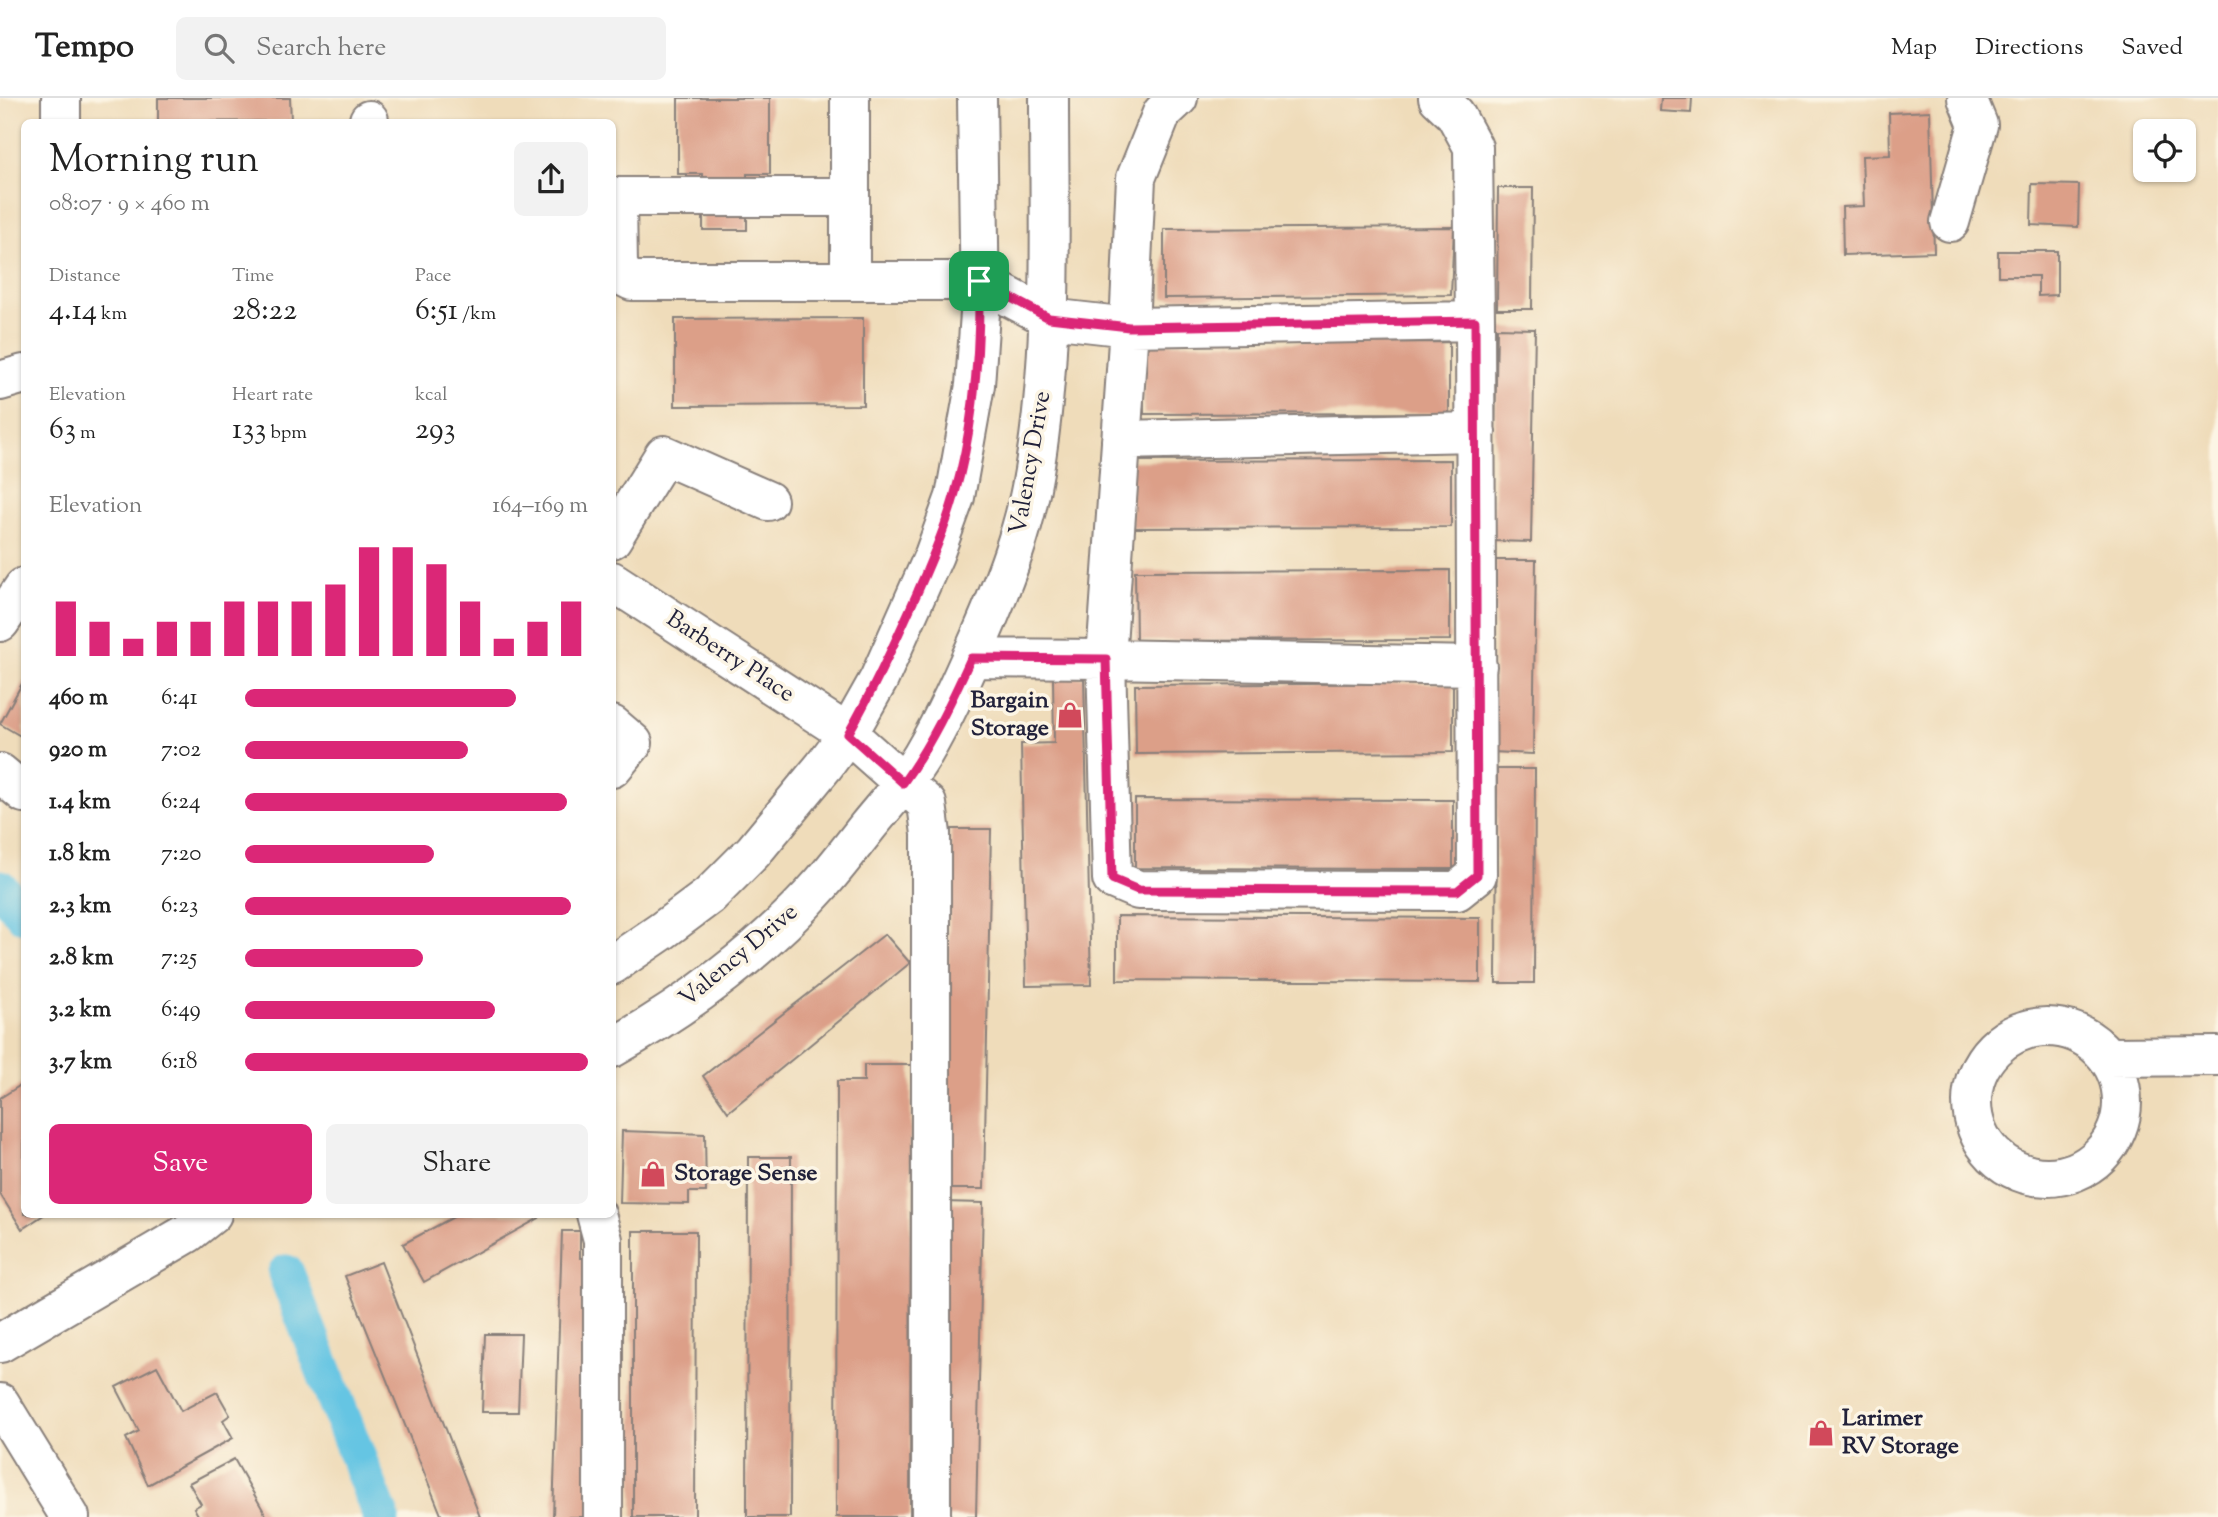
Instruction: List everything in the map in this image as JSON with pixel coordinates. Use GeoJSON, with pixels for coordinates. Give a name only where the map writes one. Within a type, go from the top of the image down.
{"type":"FeatureCollection","features":[{"type":"Feature","properties":{"kind":"street"},"geometry":{"type":"LineString","coordinates":[[61,98],[61,119]]}},
{"type":"Feature","properties":{"kind":"street"},"geometry":{"type":"LineString","coordinates":[[850,98],[850,281]]}},
{"type":"Feature","properties":{"kind":"street"},"geometry":{"type":"LineString","coordinates":[[616,962],[709,895],[753,852],[824,766],[848,734],[879,679],[934,555],[954,497],[975,385],[980,313],[977,98]]}},
{"type":"Feature","properties":{"kind":"street","name":"Valency Drive"},"geometry":{"type":"LineString","coordinates":[[616,1046],[672,1013],[778,928],[821,884],[903,783],[921,758],[947,711],[1002,587],[1023,529],[1043,417],[1049,318],[1049,98]]}},
{"type":"Feature","properties":{"kind":"street"},"geometry":{"type":"LineString","coordinates":[[1178,98],[1162,113],[1136,178],[1129,327],[1106,659],[1112,879],[1138,890],[1457,891],[1477,875],[1473,147],[1455,114],[1438,98]]}},
{"type":"Feature","properties":{"kind":"street"},"geometry":{"type":"LineString","coordinates":[[1950,222],[1981,107]]}},
{"type":"Feature","properties":{"kind":"street"},"geometry":{"type":"LineString","coordinates":[[850,197],[617,197],[618,267],[626,278],[632,281],[979,281],[1049,318],[1129,327],[1475,321]]}},
{"type":"Feature","properties":{"kind":"street"},"geometry":{"type":"LineString","coordinates":[[0,381],[21,375]]}},
{"type":"Feature","properties":{"kind":"street"},"geometry":{"type":"LineString","coordinates":[[1121,440],[1476,432]]}},
{"type":"Feature","properties":{"kind":"street"},"geometry":{"type":"LineString","coordinates":[[616,533],[664,455],[768,500]]}},
{"type":"Feature","properties":{"kind":"street","name":"Barberry Place"},"geometry":{"type":"LineString","coordinates":[[616,583],[848,734],[927,804],[931,834],[931,1517]]}},
{"type":"Feature","properties":{"kind":"street"},"geometry":{"type":"LineString","coordinates":[[0,622],[21,591]]}},
{"type":"Feature","properties":{"kind":"street"},"geometry":{"type":"LineString","coordinates":[[971,658],[1477,666]]}},
{"type":"Feature","properties":{"kind":"street"},"geometry":{"type":"LineString","coordinates":[[616,729],[633,743],[616,763]]}},
{"type":"Feature","properties":{"kind":"street"},"geometry":{"type":"LineString","coordinates":[[0,773],[21,790]]}},
{"type":"Feature","properties":{"kind":"street"},"geometry":{"type":"LineString","coordinates":[[2108,1057],[2218,1056]]}},
{"type":"Feature","properties":{"kind":"street"},"geometry":{"type":"LineString","coordinates":[[0,1343],[200,1224],[226,1218]]}},
{"type":"Feature","properties":{"kind":"street"},"geometry":{"type":"LineString","coordinates":[[597,1218],[603,1240],[603,1517]]}},
{"type":"Feature","properties":{"kind":"street"},"geometry":{"type":"LineString","coordinates":[[0,1403],[70,1517]]}},
{"type":"Feature","properties":{"kind":"building"},"geometry":{"type":"Polygon","coordinates":[[[158,98],[290,98],[291,119],[158,119],[158,98]]]}},
{"type":"Feature","properties":{"kind":"building"},"geometry":{"type":"Polygon","coordinates":[[[678,98],[770,98],[770,174],[747,174],[747,230],[703,230],[703,174],[678,174],[678,98]]]}},
{"type":"Feature","properties":{"kind":"building"},"geometry":{"type":"Polygon","coordinates":[[[1661,98],[1692,98],[1691,113],[1660,111],[1661,98]]]}},
{"type":"Feature","properties":{"kind":"building"},"geometry":{"type":"Polygon","coordinates":[[[1930,111],[1934,252],[1843,255],[1842,207],[1864,206],[1862,156],[1890,155],[1889,113],[1930,111]]]}},
{"type":"Feature","properties":{"kind":"building"},"geometry":{"type":"Polygon","coordinates":[[[2032,184],[2079,185],[2078,227],[2031,225],[2032,184]]]}},
{"type":"Feature","properties":{"kind":"building"},"geometry":{"type":"Polygon","coordinates":[[[1498,188],[1533,188],[1532,309],[1497,309],[1498,188]]]}},
{"type":"Feature","properties":{"kind":"building"},"geometry":{"type":"Polygon","coordinates":[[[1454,227],[1451,295],[1164,298],[1164,229],[1454,227]]]}},
{"type":"Feature","properties":{"kind":"building"},"geometry":{"type":"Polygon","coordinates":[[[1998,251],[2057,251],[2057,295],[2038,296],[2038,276],[1998,276],[1998,251]]]}},
{"type":"Feature","properties":{"kind":"building"},"geometry":{"type":"Polygon","coordinates":[[[863,318],[863,405],[675,406],[675,319],[863,318]]]}},
{"type":"Feature","properties":{"kind":"building"},"geometry":{"type":"Polygon","coordinates":[[[1497,328],[1535,329],[1531,542],[1493,541],[1497,328]]]}},
{"type":"Feature","properties":{"kind":"building"},"geometry":{"type":"Polygon","coordinates":[[[1449,342],[1449,413],[1144,414],[1143,343],[1449,342]]]}},
{"type":"Feature","properties":{"kind":"building"},"geometry":{"type":"Polygon","coordinates":[[[1451,460],[1451,527],[1131,528],[1131,461],[1451,460]]]}},
{"type":"Feature","properties":{"kind":"building"},"geometry":{"type":"Polygon","coordinates":[[[1496,560],[1536,560],[1533,754],[1493,752],[1496,560]]]}},
{"type":"Feature","properties":{"kind":"building"},"geometry":{"type":"Polygon","coordinates":[[[1450,570],[1450,640],[1136,641],[1135,571],[1450,570]]]}},
{"type":"Feature","properties":{"kind":"building"},"geometry":{"type":"Polygon","coordinates":[[[1084,677],[1091,985],[1026,986],[1021,744],[1054,743],[1053,678],[1084,677]]]}},
{"type":"Feature","properties":{"kind":"building"},"geometry":{"type":"Polygon","coordinates":[[[1453,683],[1453,752],[1136,754],[1135,685],[1453,683]]]}},
{"type":"Feature","properties":{"kind":"building"},"geometry":{"type":"Polygon","coordinates":[[[21,686],[21,736],[0,724],[21,686]]]}},
{"type":"Feature","properties":{"kind":"building"},"geometry":{"type":"Polygon","coordinates":[[[1497,769],[1535,769],[1534,983],[1496,983],[1497,769]]]}},
{"type":"Feature","properties":{"kind":"building"},"geometry":{"type":"Polygon","coordinates":[[[1135,799],[1453,800],[1453,869],[1135,868],[1135,799]]]}},
{"type":"Feature","properties":{"kind":"building"},"geometry":{"type":"Polygon","coordinates":[[[951,829],[991,829],[984,1189],[944,1189],[951,829]]]}},
{"type":"Feature","properties":{"kind":"building"},"geometry":{"type":"Polygon","coordinates":[[[1117,916],[1480,918],[1480,982],[1117,980],[1117,916]]]}},
{"type":"Feature","properties":{"kind":"building"},"geometry":{"type":"Polygon","coordinates":[[[885,934],[910,963],[728,1112],[703,1076],[885,934]]]}},
{"type":"Feature","properties":{"kind":"building"},"geometry":{"type":"Polygon","coordinates":[[[864,1065],[911,1065],[910,1517],[836,1517],[837,1081],[864,1081],[864,1065]]]}},
{"type":"Feature","properties":{"kind":"building"},"geometry":{"type":"Polygon","coordinates":[[[21,1085],[21,1218],[39,1218],[22,1229],[0,1194],[0,1098],[21,1085]]]}},
{"type":"Feature","properties":{"kind":"building"},"geometry":{"type":"Polygon","coordinates":[[[622,1131],[705,1134],[706,1192],[689,1192],[689,1204],[620,1203],[622,1131]]]}},
{"type":"Feature","properties":{"kind":"building"},"geometry":{"type":"Polygon","coordinates":[[[748,1157],[791,1157],[790,1517],[747,1517],[748,1157]]]}},
{"type":"Feature","properties":{"kind":"building"},"geometry":{"type":"Polygon","coordinates":[[[943,1202],[983,1203],[976,1517],[937,1517],[943,1202]]]}},
{"type":"Feature","properties":{"kind":"building"},"geometry":{"type":"Polygon","coordinates":[[[452,1218],[539,1218],[424,1282],[403,1244],[452,1218]]]}},
{"type":"Feature","properties":{"kind":"building"},"geometry":{"type":"Polygon","coordinates":[[[562,1231],[580,1231],[580,1258],[597,1258],[590,1517],[553,1517],[562,1231]]]}},
{"type":"Feature","properties":{"kind":"building"},"geometry":{"type":"Polygon","coordinates":[[[633,1231],[696,1231],[695,1517],[633,1517],[633,1231]]]}},
{"type":"Feature","properties":{"kind":"building"},"geometry":{"type":"Polygon","coordinates":[[[381,1262],[480,1517],[442,1517],[345,1276],[381,1262]]]}},
{"type":"Feature","properties":{"kind":"building"},"geometry":{"type":"Polygon","coordinates":[[[485,1334],[521,1334],[518,1412],[482,1412],[485,1334]]]}},
{"type":"Feature","properties":{"kind":"building"},"geometry":{"type":"Polygon","coordinates":[[[157,1366],[181,1411],[217,1392],[230,1415],[223,1420],[233,1438],[148,1485],[126,1438],[139,1431],[116,1387],[157,1366]]]}},
{"type":"Feature","properties":{"kind":"building"},"geometry":{"type":"Polygon","coordinates":[[[234,1459],[267,1517],[199,1517],[194,1508],[201,1504],[189,1483],[234,1459]]]}},
{"type":"Feature","properties":{"kind":"waterway"},"geometry":{"type":"LineString","coordinates":[[0,888],[21,912]]}},
{"type":"Feature","properties":{"kind":"waterway"},"geometry":{"type":"LineString","coordinates":[[286,1273],[381,1517]]}},
{"type":"Feature","properties":{"kind":"place","name":"Bargain Storage"},"geometry":{"type":"Point","coordinates":[1070,715]}},
{"type":"Feature","properties":{"kind":"place","name":"Storage Sense"},"geometry":{"type":"Point","coordinates":[653,1174]}},
{"type":"Feature","properties":{"kind":"place","name":"Larimer RV Storage"},"geometry":{"type":"Point","coordinates":[1821,1433]}},
{"type":"Feature","properties":{"kind":"route"},"geometry":{"type":"LineString","coordinates":[[979,281],[1049,318],[1129,327],[1475,321],[1477,875],[1457,891],[1138,890],[1112,879],[1106,659],[971,658],[947,711],[921,758],[903,783],[848,734],[879,679],[934,555],[954,497],[975,385],[980,313],[979,281]]}}]}
